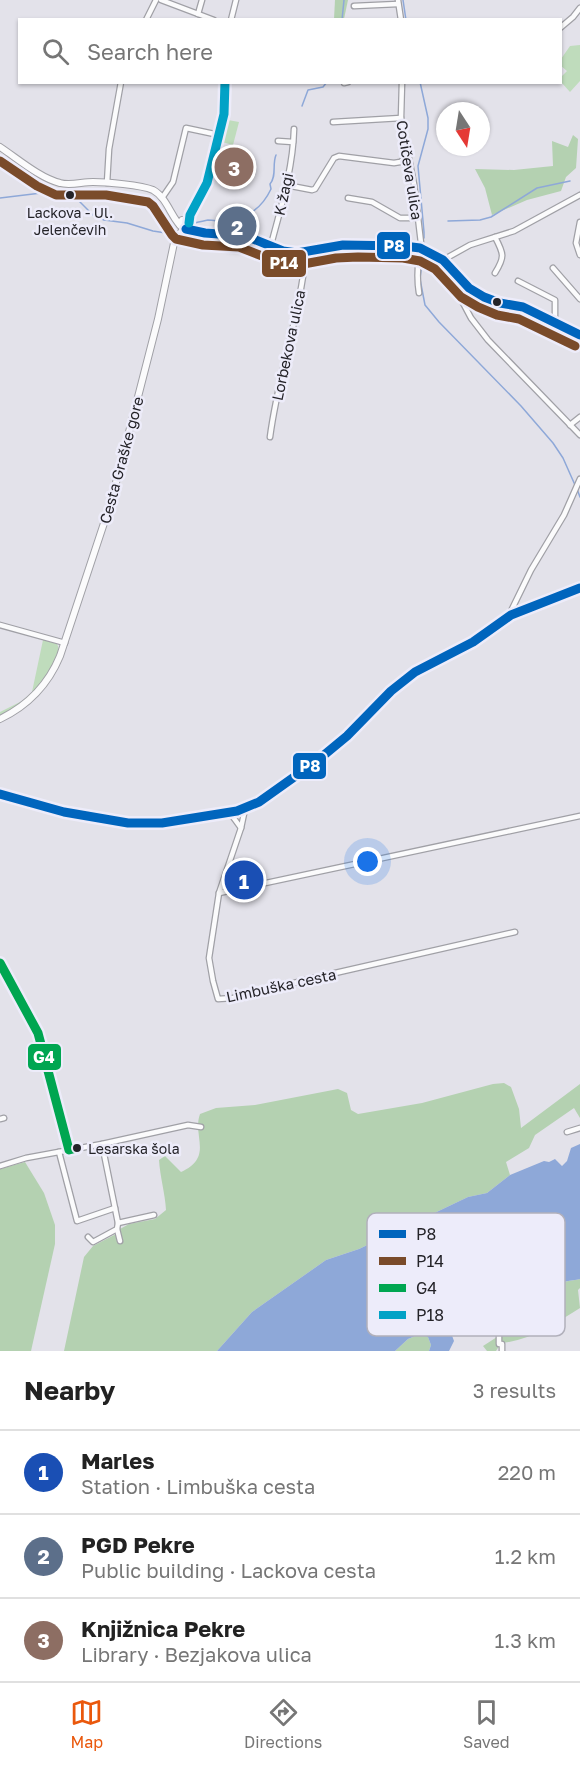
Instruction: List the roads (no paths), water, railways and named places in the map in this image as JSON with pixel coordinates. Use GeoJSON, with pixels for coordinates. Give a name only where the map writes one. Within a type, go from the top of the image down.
{"type":"FeatureCollection","features":[{"type":"Feature","properties":{"kind":"street"},"geometry":{"type":"LineString","coordinates":[[147,18],[159,0],[209,18]]}},
{"type":"Feature","properties":{"kind":"street"},"geometry":{"type":"LineString","coordinates":[[198,14],[202,0]]}},
{"type":"Feature","properties":{"kind":"street"},"geometry":{"type":"LineString","coordinates":[[232,18],[236,0]]}},
{"type":"Feature","properties":{"kind":"street"},"geometry":{"type":"LineString","coordinates":[[354,6],[398,2],[401,18]]}},
{"type":"Feature","properties":{"kind":"street"},"geometry":{"type":"LineString","coordinates":[[562,27],[580,8]]}},
{"type":"Feature","properties":{"kind":"street"},"geometry":{"type":"LineString","coordinates":[[107,183],[109,149],[121,84]]}},
{"type":"Feature","properties":{"kind":"street"},"geometry":{"type":"LineString","coordinates":[[185,224],[207,183],[225,104],[225,84]]}},
{"type":"Feature","properties":{"kind":"street","name":"Cotičeva ulica"},"geometry":{"type":"LineString","coordinates":[[402,84],[402,118],[421,243],[417,271],[418,293]]}},
{"type":"Feature","properties":{"kind":"street"},"geometry":{"type":"LineString","coordinates":[[333,122],[402,118]]}},
{"type":"Feature","properties":{"kind":"street"},"geometry":{"type":"LineString","coordinates":[[162,198],[173,182],[186,128],[219,135]]}},
{"type":"Feature","properties":{"kind":"street","name":"K žagi"},"geometry":{"type":"LineString","coordinates":[[271,245],[286,185],[294,129]]}},
{"type":"Feature","properties":{"kind":"street"},"geometry":{"type":"LineString","coordinates":[[278,141],[293,141]]}},
{"type":"Feature","properties":{"kind":"street"},"geometry":{"type":"LineString","coordinates":[[0,147],[44,176],[59,183],[107,183],[153,190],[175,216],[185,224],[205,233],[242,235],[297,253],[343,246],[420,248],[443,260],[469,288],[484,297],[500,303],[523,307],[580,335]]}},
{"type":"Feature","properties":{"kind":"street"},"geometry":{"type":"LineString","coordinates":[[286,185],[315,189],[334,158],[339,156],[394,163],[409,156]]}},
{"type":"Feature","properties":{"kind":"street"},"geometry":{"type":"LineString","coordinates":[[443,260],[470,245],[514,231],[580,195]]}},
{"type":"Feature","properties":{"kind":"street"},"geometry":{"type":"LineString","coordinates":[[348,198],[372,202],[400,218],[417,218]]}},
{"type":"Feature","properties":{"kind":"street"},"geometry":{"type":"LineString","coordinates":[[580,222],[576,243],[580,255]]}},
{"type":"Feature","properties":{"kind":"street","name":"Cesta Graške gore"},"geometry":{"type":"LineString","coordinates":[[0,718],[24,705],[43,687],[52,674],[65,643],[114,492],[176,237],[185,224]]}},
{"type":"Feature","properties":{"kind":"street"},"geometry":{"type":"LineString","coordinates":[[495,237],[504,255],[495,273]]}},
{"type":"Feature","properties":{"kind":"street","name":"Lorbekova ulica"},"geometry":{"type":"LineString","coordinates":[[270,437],[280,379],[300,294],[306,253]]}},
{"type":"Feature","properties":{"kind":"street"},"geometry":{"type":"LineString","coordinates":[[554,268],[580,300]]}},
{"type":"Feature","properties":{"kind":"street"},"geometry":{"type":"LineString","coordinates":[[456,274],[454,286],[488,340],[580,435]]}},
{"type":"Feature","properties":{"kind":"street"},"geometry":{"type":"LineString","coordinates":[[518,281],[555,300],[555,323]]}},
{"type":"Feature","properties":{"kind":"street"},"geometry":{"type":"LineString","coordinates":[[570,425],[580,417]]}},
{"type":"Feature","properties":{"kind":"street"},"geometry":{"type":"LineString","coordinates":[[511,615],[531,570],[578,484]]}},
{"type":"Feature","properties":{"kind":"street"},"geometry":{"type":"LineString","coordinates":[[0,794],[64,812],[128,823],[156,823],[228,814],[244,809],[274,792],[318,760],[347,736],[391,691],[423,666],[473,642],[502,619],[580,588]]}},
{"type":"Feature","properties":{"kind":"street"},"geometry":{"type":"LineString","coordinates":[[0,624],[65,643]]}},
{"type":"Feature","properties":{"kind":"street","name":"Limbuška cesta"},"geometry":{"type":"LineString","coordinates":[[244,809],[241,828],[219,893],[209,958],[218,999],[515,932]]}},
{"type":"Feature","properties":{"kind":"street"},"geometry":{"type":"LineString","coordinates":[[228,814],[241,828]]}},
{"type":"Feature","properties":{"kind":"street"},"geometry":{"type":"LineString","coordinates":[[219,893],[580,816]]}},
{"type":"Feature","properties":{"kind":"street"},"geometry":{"type":"LineString","coordinates":[[0,963],[38,1033],[69,1150]]}},
{"type":"Feature","properties":{"kind":"street"},"geometry":{"type":"LineString","coordinates":[[0,1166],[26,1158],[188,1125],[201,1127]]}},
{"type":"Feature","properties":{"kind":"street"},"geometry":{"type":"LineString","coordinates":[[567,1132],[580,1128]]}},
{"type":"Feature","properties":{"kind":"street"},"geometry":{"type":"LineString","coordinates":[[102,1144],[120,1241]]}},
{"type":"Feature","properties":{"kind":"street"},"geometry":{"type":"LineString","coordinates":[[59,1152],[77,1221],[115,1208]]}},
{"type":"Feature","properties":{"kind":"street"},"geometry":{"type":"LineString","coordinates":[[88,1237],[93,1242],[117,1226],[154,1215]]}},
{"type":"Feature","properties":{"kind":"street"},"geometry":{"type":"LineString","coordinates":[[498,1336],[502,1351]]}},
{"type":"Feature","properties":{"kind":"water"},"geometry":{"type":"Polygon","coordinates":[[[580,1144],[580,1279],[565,1282],[565,1213],[434,1213],[468,1197],[487,1193],[510,1175],[544,1161],[549,1162],[555,1159],[562,1166],[567,1161],[571,1148],[580,1144]]]}},
{"type":"Feature","properties":{"kind":"water"},"geometry":{"type":"Polygon","coordinates":[[[367,1245],[367,1336],[415,1336],[408,1339],[395,1351],[217,1351],[252,1312],[326,1260],[367,1245]]]}},
{"type":"Feature","properties":{"kind":"water"},"geometry":{"type":"Polygon","coordinates":[[[425,1336],[452,1336],[454,1341],[449,1351],[429,1351],[431,1345],[425,1336]]]}},
{"type":"Feature","properties":{"kind":"waterway"},"geometry":{"type":"LineString","coordinates":[[342,18],[344,0]]}},
{"type":"Feature","properties":{"kind":"waterway"},"geometry":{"type":"LineString","coordinates":[[403,0],[406,18]]}},
{"type":"Feature","properties":{"kind":"waterway"},"geometry":{"type":"LineString","coordinates":[[302,106],[308,90],[323,87],[325,84]]}},
{"type":"Feature","properties":{"kind":"waterway"},"geometry":{"type":"LineString","coordinates":[[420,84],[428,118],[428,129],[418,166],[424,238]]}},
{"type":"Feature","properties":{"kind":"waterway"},"geometry":{"type":"LineString","coordinates":[[194,223],[208,220],[227,221],[254,211],[271,189],[276,155]]}},
{"type":"Feature","properties":{"kind":"waterway"},"geometry":{"type":"LineString","coordinates":[[448,221],[480,220],[491,217],[537,188],[570,181]]}},
{"type":"Feature","properties":{"kind":"waterway"},"geometry":{"type":"LineString","coordinates":[[0,198],[66,190],[93,215],[104,220],[166,233],[175,230]]}},
{"type":"Feature","properties":{"kind":"waterway"},"geometry":{"type":"LineString","coordinates":[[423,254],[420,279],[425,305],[553,443],[563,458],[575,485]]}},
{"type":"Feature","properties":{"kind":"waterway"},"geometry":{"type":"LineString","coordinates":[[577,489],[580,497]]}},
{"type":"Feature","properties":{"kind":"place","name":"Knjižnica Pekre"},"geometry":{"type":"Point","coordinates":[234,167]}},
{"type":"Feature","properties":{"kind":"place","name":"Lackova - Ul. Jelenčevih"},"geometry":{"type":"Point","coordinates":[70,195]}},
{"type":"Feature","properties":{"kind":"place","name":"PGD Pekre"},"geometry":{"type":"Point","coordinates":[237,226]}},
{"type":"Feature","properties":{"kind":"place","name":"Marles"},"geometry":{"type":"Point","coordinates":[244,880]}},
{"type":"Feature","properties":{"kind":"place","name":"Lesarska šola"},"geometry":{"type":"Point","coordinates":[77,1148]}}]}
